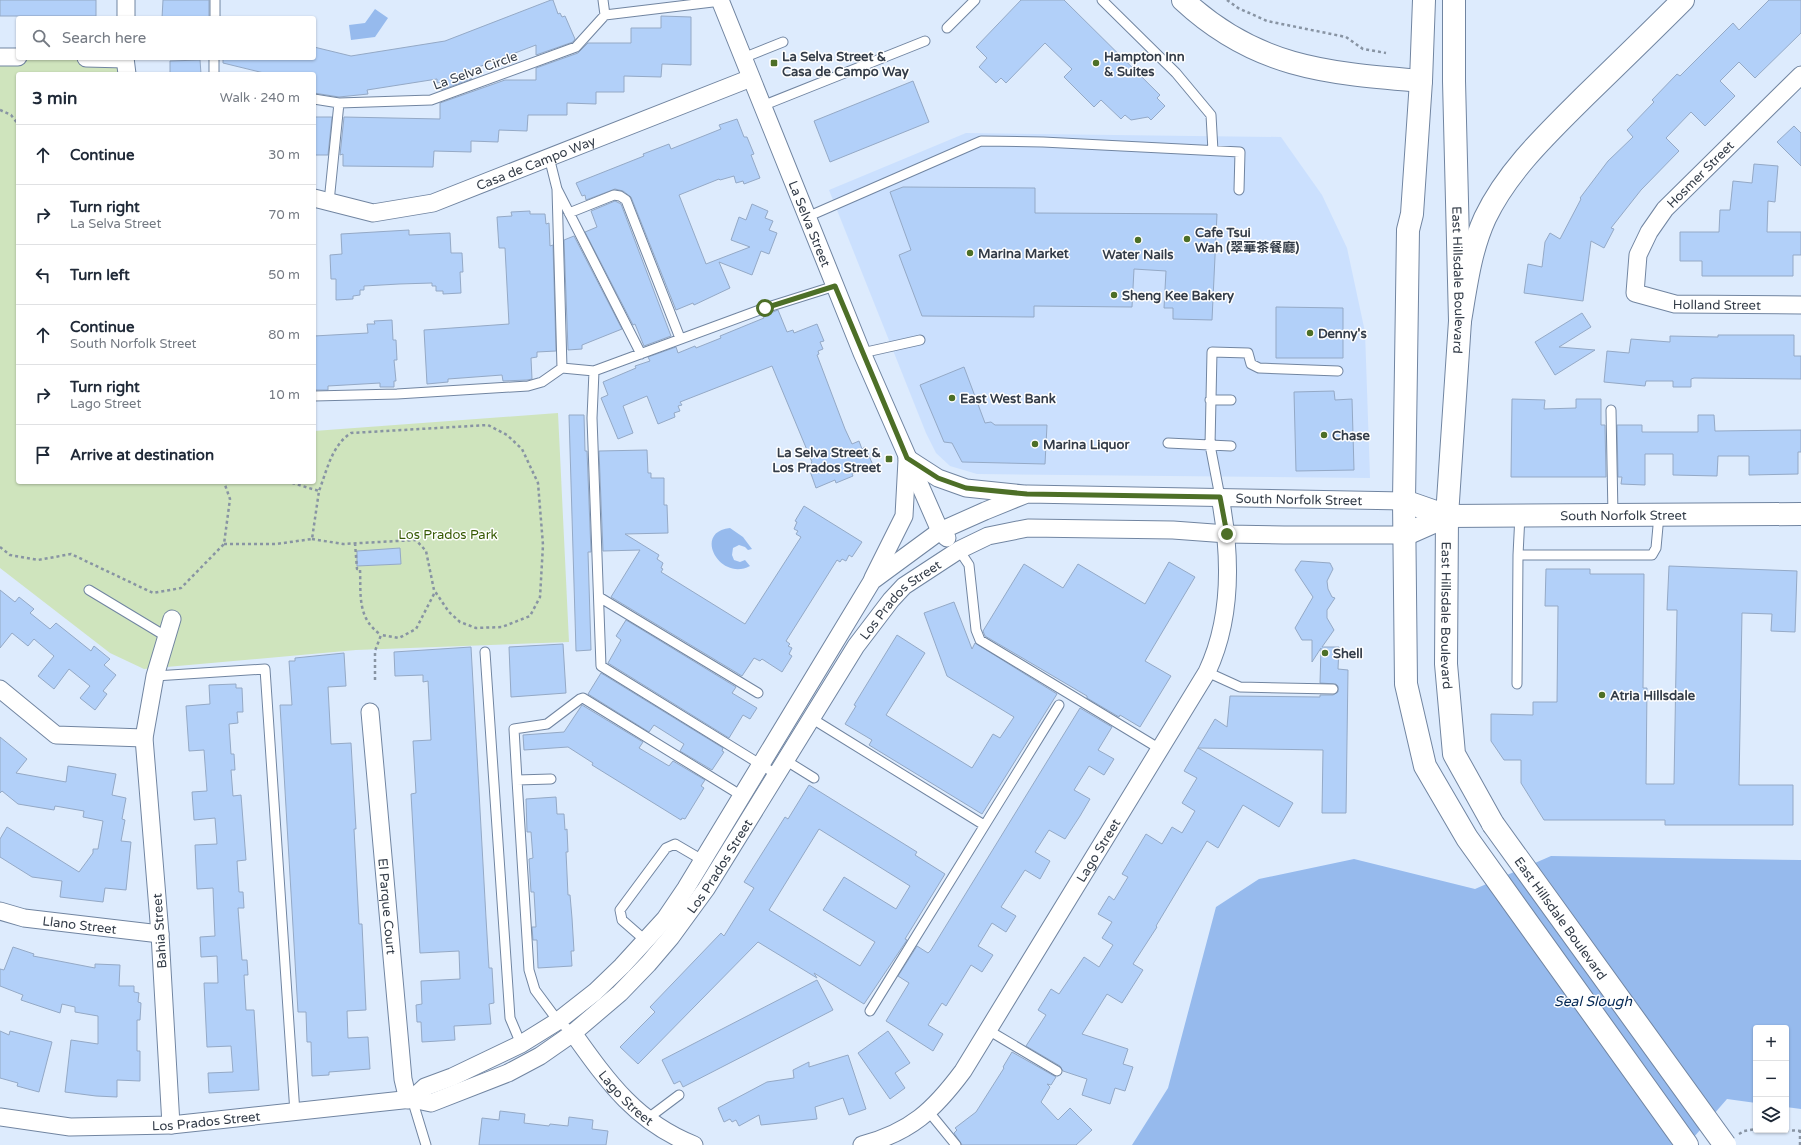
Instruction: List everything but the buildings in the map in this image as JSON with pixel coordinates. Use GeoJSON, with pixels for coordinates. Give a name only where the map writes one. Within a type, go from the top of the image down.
{"type":"FeatureCollection","features":[{"type":"Feature","properties":{"kind":"main road"},"geometry":{"type":"LineString","coordinates":[[1183,0],[1198,14],[1221,31],[1245,45],[1271,56],[1324,70],[1421,81],[1454,81]]}},
{"type":"Feature","properties":{"kind":"main road"},"geometry":{"type":"LineString","coordinates":[[1424,0],[1421,81],[1412,214],[1408,230],[1404,501],[1406,684],[1425,766],[1467,838],[1687,1145]]}},
{"type":"Feature","properties":{"kind":"main road","name":"East Hillsdale Boulevard"},"geometry":{"type":"LineString","coordinates":[[1454,0],[1454,81],[1460,321],[1447,516],[1446,664],[1454,754],[1493,824],[1725,1145]]}},
{"type":"Feature","properties":{"kind":"main road"},"geometry":{"type":"LineString","coordinates":[[1460,321],[1468,272],[1475,245],[1484,220],[1498,195],[1516,169],[1553,128],[1683,0]]}},
{"type":"Feature","properties":{"kind":"main road","name":"South Norfolk Street"},"geometry":{"type":"LineString","coordinates":[[1404,501],[1447,516],[1801,514]]}},
{"type":"Feature","properties":{"kind":"main road","name":"South Norfolk Street"},"geometry":{"type":"LineString","coordinates":[[1404,535],[1447,516]]}},
{"type":"Feature","properties":{"kind":"street"},"geometry":{"type":"LineString","coordinates":[[126,0],[126,16]]}},
{"type":"Feature","properties":{"kind":"street","name":"La Selva Street"},"geometry":{"type":"LineString","coordinates":[[721,1],[862,353],[907,458],[940,531],[959,550]]}},
{"type":"Feature","properties":{"kind":"street"},"geometry":{"type":"LineString","coordinates":[[0,57],[16,57]]}},
{"type":"Feature","properties":{"kind":"street"},"geometry":{"type":"LineString","coordinates":[[99,60],[126,64]]}},
{"type":"Feature","properties":{"kind":"street","name":"Hosmer Street"},"geometry":{"type":"LineString","coordinates":[[1635,293],[1638,255],[1649,232],[1665,209],[1801,75]]}},
{"type":"Feature","properties":{"kind":"street","name":"Casa de Campo Way"},"geometry":{"type":"LineString","coordinates":[[322,200],[373,213],[433,202],[751,78]]}},
{"type":"Feature","properties":{"kind":"street","name":"Holland Street"},"geometry":{"type":"LineString","coordinates":[[1635,293],[1675,304],[1801,305]]}},
{"type":"Feature","properties":{"kind":"street"},"geometry":{"type":"LineString","coordinates":[[872,581],[904,516],[907,458],[938,478],[966,488],[1027,494]]}},
{"type":"Feature","properties":{"kind":"street","name":"South Norfolk Street"},"geometry":{"type":"LineString","coordinates":[[940,531],[1027,494],[1404,501]]}},
{"type":"Feature","properties":{"kind":"street","name":"Lago Street"},"geometry":{"type":"LineString","coordinates":[[862,1145],[882,1140],[899,1132],[929,1112],[948,1091],[963,1071],[1207,672],[1221,636],[1226,609],[1228,578],[1227,534],[1220,497]]}},
{"type":"Feature","properties":{"kind":"street","name":"South Norfolk Street"},"geometry":{"type":"LineString","coordinates":[[959,550],[988,536],[1028,528],[1173,530],[1284,536],[1404,535]]}},
{"type":"Feature","properties":{"kind":"street","name":"Los Prados Street"},"geometry":{"type":"LineString","coordinates":[[410,1100],[425,1087],[452,1077],[521,1044],[558,1022],[595,992],[646,941],[665,919],[704,862],[760,764],[872,581],[940,531]]}},
{"type":"Feature","properties":{"kind":"street","name":"Los Prados Street"},"geometry":{"type":"LineString","coordinates":[[0,1117],[70,1127],[171,1125],[410,1100],[431,1103],[508,1074],[540,1056],[572,1034],[620,993],[671,937],[706,889],[856,646],[904,586],[959,550]]}},
{"type":"Feature","properties":{"kind":"street","name":"Bahia Street"},"geometry":{"type":"LineString","coordinates":[[171,1125],[160,934],[144,738],[155,676],[172,619]]}},
{"type":"Feature","properties":{"kind":"street"},"geometry":{"type":"LineString","coordinates":[[0,689],[56,735],[144,738]]}},
{"type":"Feature","properties":{"kind":"street","name":"El Parque Court"},"geometry":{"type":"LineString","coordinates":[[370,712],[403,1079],[410,1100]]}},
{"type":"Feature","properties":{"kind":"street","name":"Llano Street"},"geometry":{"type":"LineString","coordinates":[[0,911],[24,918],[160,934]]}},
{"type":"Feature","properties":{"kind":"street","name":"Lago Street"},"geometry":{"type":"LineString","coordinates":[[572,1034],[610,1084],[647,1119],[672,1141],[694,1145]]}},
{"type":"Feature","properties":{"kind":"lane"},"geometry":{"type":"LineString","coordinates":[[215,0],[215,16]]}},
{"type":"Feature","properties":{"kind":"lane"},"geometry":{"type":"LineString","coordinates":[[603,0],[605,15],[721,1]]}},
{"type":"Feature","properties":{"kind":"lane"},"geometry":{"type":"LineString","coordinates":[[947,28],[975,0]]}},
{"type":"Feature","properties":{"kind":"lane"},"geometry":{"type":"LineString","coordinates":[[1102,0],[1176,73],[1211,115],[1213,151]]}},
{"type":"Feature","properties":{"kind":"lane","name":"La Selva Circle"},"geometry":{"type":"LineString","coordinates":[[316,99],[340,103],[431,100],[576,47],[605,15]]}},
{"type":"Feature","properties":{"kind":"lane"},"geometry":{"type":"LineString","coordinates":[[762,106],[926,40]]}},
{"type":"Feature","properties":{"kind":"lane"},"geometry":{"type":"LineString","coordinates":[[743,58],[783,42]]}},
{"type":"Feature","properties":{"kind":"lane"},"geometry":{"type":"LineString","coordinates":[[214,60],[214,72]]}},
{"type":"Feature","properties":{"kind":"lane"},"geometry":{"type":"LineString","coordinates":[[322,200],[340,103]]}},
{"type":"Feature","properties":{"kind":"lane"},"geometry":{"type":"LineString","coordinates":[[807,217],[981,141],[1043,142],[1240,152],[1238,190]]}},
{"type":"Feature","properties":{"kind":"lane"},"geometry":{"type":"LineString","coordinates":[[549,157],[557,189],[562,368]]}},
{"type":"Feature","properties":{"kind":"lane"},"geometry":{"type":"LineString","coordinates":[[557,189],[641,354]]}},
{"type":"Feature","properties":{"kind":"lane"},"geometry":{"type":"LineString","coordinates":[[569,213],[614,195],[620,196],[626,200],[680,338]]}},
{"type":"Feature","properties":{"kind":"lane"},"geometry":{"type":"LineString","coordinates":[[316,396],[397,394],[528,386],[542,382],[562,368],[594,371],[680,338],[765,308],[835,286]]}},
{"type":"Feature","properties":{"kind":"lane"},"geometry":{"type":"LineString","coordinates":[[862,353],[920,340]]}},
{"type":"Feature","properties":{"kind":"lane"},"geometry":{"type":"LineString","coordinates":[[1220,497],[1210,445],[1212,352],[1248,353],[1251,364],[1259,368],[1338,371]]}},
{"type":"Feature","properties":{"kind":"lane"},"geometry":{"type":"LineString","coordinates":[[594,371],[592,418],[601,666],[776,774]]}},
{"type":"Feature","properties":{"kind":"lane"},"geometry":{"type":"LineString","coordinates":[[1210,400],[1232,400]]}},
{"type":"Feature","properties":{"kind":"lane"},"geometry":{"type":"LineString","coordinates":[[1611,410],[1613,516]]}},
{"type":"Feature","properties":{"kind":"lane"},"geometry":{"type":"LineString","coordinates":[[1168,443],[1231,446]]}},
{"type":"Feature","properties":{"kind":"lane"},"geometry":{"type":"LineString","coordinates":[[1517,684],[1518,556],[1520,515]]}},
{"type":"Feature","properties":{"kind":"lane"},"geometry":{"type":"LineString","coordinates":[[1518,556],[1652,555],[1656,548],[1659,515]]}},
{"type":"Feature","properties":{"kind":"lane"},"geometry":{"type":"LineString","coordinates":[[959,550],[969,565],[976,630],[980,640],[1160,749]]}},
{"type":"Feature","properties":{"kind":"lane"},"geometry":{"type":"LineString","coordinates":[[88,590],[167,637]]}},
{"type":"Feature","properties":{"kind":"lane"},"geometry":{"type":"LineString","coordinates":[[599,597],[758,693]]}},
{"type":"Feature","properties":{"kind":"lane"},"geometry":{"type":"LineString","coordinates":[[485,652],[510,1018],[521,1044]]}},
{"type":"Feature","properties":{"kind":"lane"},"geometry":{"type":"LineString","coordinates":[[155,676],[265,669],[295,1113]]}},
{"type":"Feature","properties":{"kind":"lane"},"geometry":{"type":"LineString","coordinates":[[1207,672],[1240,687],[1333,689]]}},
{"type":"Feature","properties":{"kind":"lane"},"geometry":{"type":"LineString","coordinates":[[572,1034],[558,1022],[535,990],[529,970],[514,729],[547,724],[580,698],[583,698],[742,796]]}},
{"type":"Feature","properties":{"kind":"lane"},"geometry":{"type":"LineString","coordinates":[[870,1011],[1059,705]]}},
{"type":"Feature","properties":{"kind":"lane"},"geometry":{"type":"LineString","coordinates":[[811,718],[984,825]]}},
{"type":"Feature","properties":{"kind":"lane"},"geometry":{"type":"LineString","coordinates":[[785,760],[814,778]]}},
{"type":"Feature","properties":{"kind":"lane"},"geometry":{"type":"LineString","coordinates":[[517,780],[551,779]]}},
{"type":"Feature","properties":{"kind":"lane"},"geometry":{"type":"LineString","coordinates":[[646,941],[622,920],[620,910],[666,848],[675,844],[704,862]]}},
{"type":"Feature","properties":{"kind":"lane"},"geometry":{"type":"LineString","coordinates":[[988,1030],[1057,1071]]}},
{"type":"Feature","properties":{"kind":"lane"},"geometry":{"type":"LineString","coordinates":[[647,1119],[679,1095]]}},
{"type":"Feature","properties":{"kind":"lane"},"geometry":{"type":"LineString","coordinates":[[410,1100],[426,1145]]}},
{"type":"Feature","properties":{"kind":"lane"},"geometry":{"type":"LineString","coordinates":[[929,1112],[956,1145]]}},
{"type":"Feature","properties":{"kind":"path"},"geometry":{"type":"LineString","coordinates":[[1227,0],[1238,8],[1267,21],[1346,37],[1363,49],[1386,53]]}},
{"type":"Feature","properties":{"kind":"path"},"geometry":{"type":"LineString","coordinates":[[0,110],[11,115],[16,121]]}},
{"type":"Feature","properties":{"kind":"path"},"geometry":{"type":"LineString","coordinates":[[224,544],[276,544],[312,539],[343,544],[416,540],[426,551],[435,592],[449,612],[460,622],[476,628],[502,627],[530,616],[540,597],[543,545],[538,483],[522,449],[507,435],[488,425],[351,433],[342,439],[333,454],[319,491],[312,539]]}},
{"type":"Feature","properties":{"kind":"path"},"geometry":{"type":"LineString","coordinates":[[0,546],[10,555],[38,560],[71,554],[153,593],[181,588],[224,544],[230,499],[225,484]]}},
{"type":"Feature","properties":{"kind":"path"},"geometry":{"type":"LineString","coordinates":[[296,484],[319,491]]}},
{"type":"Feature","properties":{"kind":"path"},"geometry":{"type":"LineString","coordinates":[[355,543],[357,568],[360,569],[362,610],[371,628],[381,635],[399,638],[416,629],[435,592]]}},
{"type":"Feature","properties":{"kind":"path"},"geometry":{"type":"LineString","coordinates":[[375,680],[375,651],[381,635]]}},
{"type":"Feature","properties":{"kind":"path"},"geometry":{"type":"LineString","coordinates":[[1789,1130],[1801,1131],[1800,1145]]}},
{"type":"Feature","properties":{"kind":"shaded area"},"geometry":{"type":"Polygon","coordinates":[[[966,133],[1281,137],[1322,195],[1347,248],[1365,332],[1370,478],[977,474],[950,466],[936,453],[926,433],[829,190],[966,133]]]}},
{"type":"Feature","properties":{"kind":"green space","name":"Los Prados Park"},"geometry":{"type":"Polygon","coordinates":[[[0,57],[16,57],[16,60],[125,60],[125,72],[16,72],[16,484],[316,484],[316,431],[558,413],[569,642],[356,650],[144,669],[110,653],[0,568],[0,57]]]}},
{"type":"Feature","properties":{"kind":"water"},"geometry":{"type":"Polygon","coordinates":[[[375,9],[388,18],[375,37],[351,40],[349,25],[365,23],[375,9]]]}},
{"type":"Feature","properties":{"kind":"water"},"geometry":{"type":"Polygon","coordinates":[[[730,528],[743,537],[752,549],[748,550],[739,545],[733,548],[732,555],[734,560],[740,562],[745,560],[750,566],[739,569],[729,567],[720,562],[714,554],[712,546],[713,538],[719,531],[730,528]]]}},
{"type":"Feature","properties":{"kind":"water","name":"Seal Slough"},"geometry":{"type":"Polygon","coordinates":[[[1551,856],[1801,860],[1801,1109],[1789,1107],[1789,1025],[1753,1025],[1753,1103],[1727,1099],[1687,1145],[1132,1145],[1168,1088],[1216,907],[1259,879],[1354,859],[1475,889],[1551,856]]]}},
{"type":"Feature","properties":{"kind":"place","name":"La Selva Street & Casa de Campo Way"},"geometry":{"type":"Point","coordinates":[774,63]}},
{"type":"Feature","properties":{"kind":"place","name":"Hampton Inn & Suites"},"geometry":{"type":"Point","coordinates":[1096,63]}},
{"type":"Feature","properties":{"kind":"place","name":"Cafe Tsui Wah (翠華茶餐廳)"},"geometry":{"type":"Point","coordinates":[1187,239]}},
{"type":"Feature","properties":{"kind":"place","name":"Water Nails"},"geometry":{"type":"Point","coordinates":[1138,240]}},
{"type":"Feature","properties":{"kind":"place","name":"Marina Market"},"geometry":{"type":"Point","coordinates":[970,253]}},
{"type":"Feature","properties":{"kind":"place","name":"Sheng Kee Bakery"},"geometry":{"type":"Point","coordinates":[1114,295]}},
{"type":"Feature","properties":{"kind":"place","name":"Denny's"},"geometry":{"type":"Point","coordinates":[1310,333]}},
{"type":"Feature","properties":{"kind":"place","name":"East West Bank"},"geometry":{"type":"Point","coordinates":[952,398]}},
{"type":"Feature","properties":{"kind":"place","name":"Chase"},"geometry":{"type":"Point","coordinates":[1324,435]}},
{"type":"Feature","properties":{"kind":"place","name":"Marina Liquor"},"geometry":{"type":"Point","coordinates":[1035,444]}},
{"type":"Feature","properties":{"kind":"place","name":"La Selva Street & Los Prados Street"},"geometry":{"type":"Point","coordinates":[889,459]}},
{"type":"Feature","properties":{"kind":"place","name":"Shell"},"geometry":{"type":"Point","coordinates":[1325,653]}},
{"type":"Feature","properties":{"kind":"place","name":"Atria Hillsdale"},"geometry":{"type":"Point","coordinates":[1602,695]}},
{"type":"Feature","properties":{"kind":"route"},"geometry":{"type":"LineString","coordinates":[[765,308],[835,286],[907,458],[938,478],[966,488],[1027,494],[1220,497],[1227,534]]}}]}
